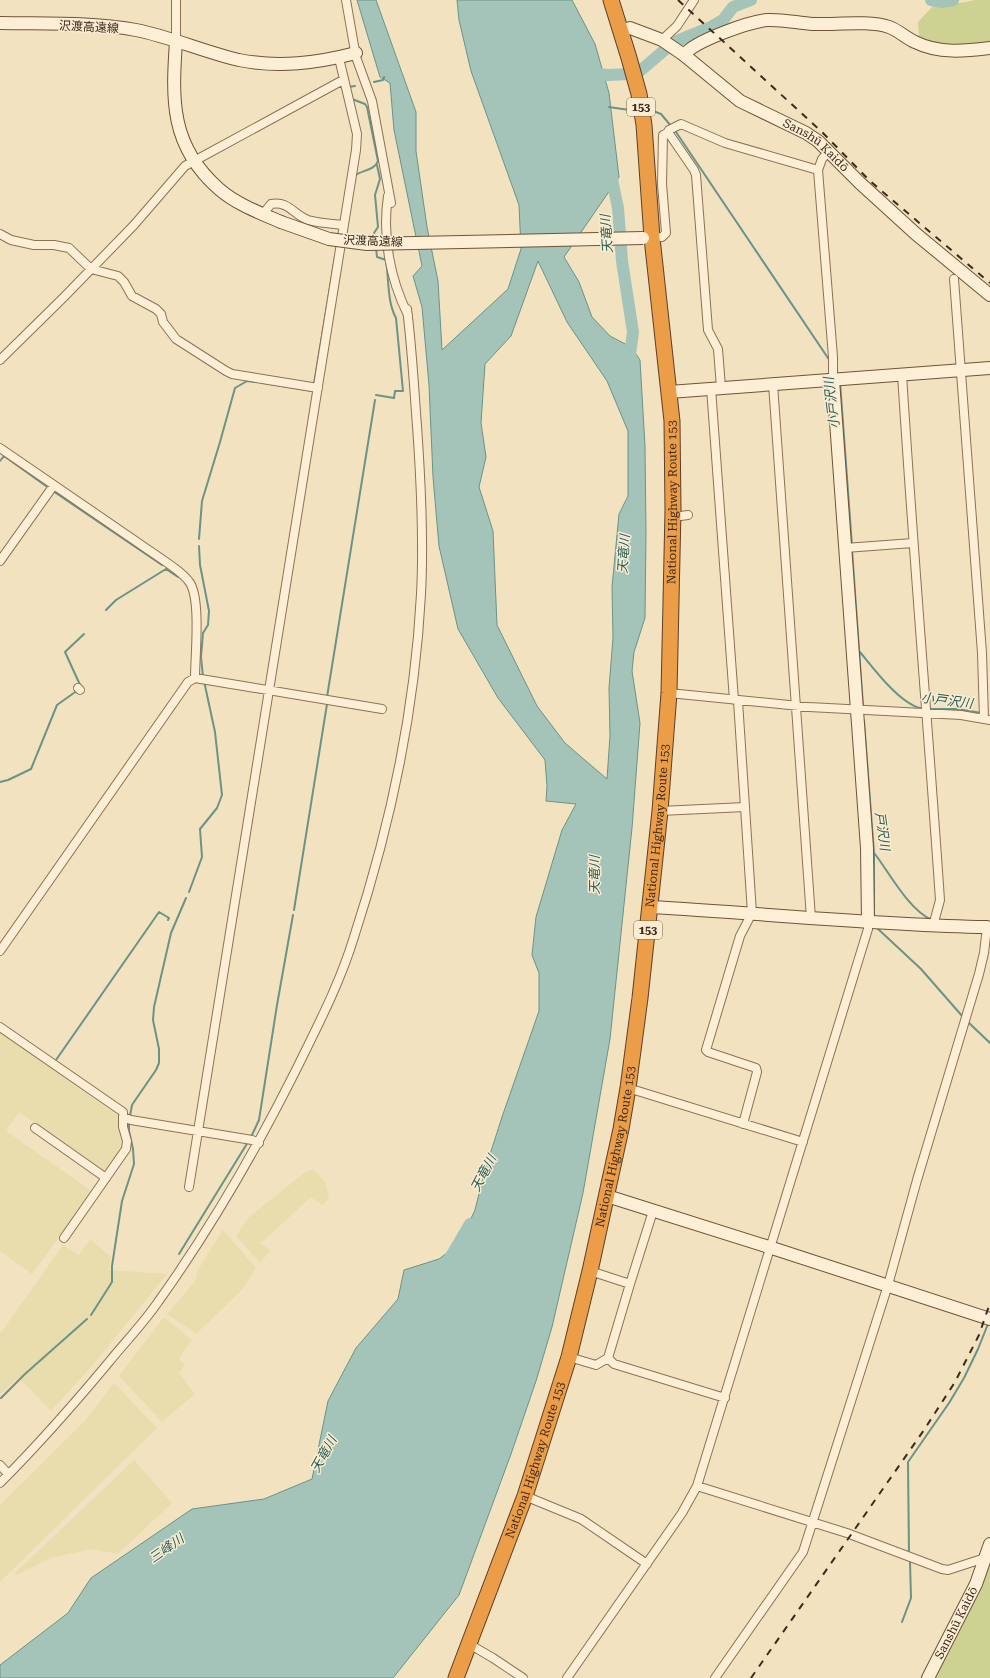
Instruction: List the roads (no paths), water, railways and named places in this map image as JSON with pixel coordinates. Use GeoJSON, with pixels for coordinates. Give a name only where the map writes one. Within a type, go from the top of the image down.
{"type":"FeatureCollection","features":[{"type":"Feature","properties":{"kind":"highway","name":"National Highway Route 153"},"geometry":{"type":"LineString","coordinates":[[456,1678],[525,1496],[568,1357],[590,1271],[621,1129],[628,1088],[660,811],[681,516],[673,449],[669,392],[648,238],[644,125],[639,94],[611,0]]}},
{"type":"Feature","properties":{"kind":"street"},"geometry":{"type":"LineString","coordinates":[[176,0],[176,41]]}},
{"type":"Feature","properties":{"kind":"street"},"geometry":{"type":"LineString","coordinates":[[346,0],[356,53],[372,101],[391,203]]}},
{"type":"Feature","properties":{"kind":"street"},"geometry":{"type":"LineString","coordinates":[[664,41],[677,26],[694,0]]}},
{"type":"Feature","properties":{"kind":"street"},"geometry":{"type":"LineString","coordinates":[[680,53],[716,36],[768,20],[813,24],[872,24],[889,27],[916,43],[942,50],[961,51],[990,48]]}},
{"type":"Feature","properties":{"kind":"street","name":"沢渡高遠線"},"geometry":{"type":"LineString","coordinates":[[0,23],[114,27],[138,31],[176,41],[239,60],[266,64],[307,64],[356,53]]}},
{"type":"Feature","properties":{"kind":"street","name":"Sanshū Kaidō"},"geometry":{"type":"LineString","coordinates":[[621,30],[630,28],[664,41],[740,101],[806,133],[818,141],[860,183],[916,234],[990,295]]}},
{"type":"Feature","properties":{"kind":"street","name":"沢渡高遠線"},"geometry":{"type":"LineString","coordinates":[[176,41],[173,84],[176,115],[182,138],[194,161],[220,190],[237,201],[281,222],[329,239],[367,244],[648,238]]}},
{"type":"Feature","properties":{"kind":"street"},"geometry":{"type":"LineString","coordinates":[[188,1187],[357,142],[357,134],[339,58]]}},
{"type":"Feature","properties":{"kind":"street"},"geometry":{"type":"LineString","coordinates":[[0,360],[134,225],[186,166],[343,80]]}},
{"type":"Feature","properties":{"kind":"street"},"geometry":{"type":"LineString","coordinates":[[648,238],[662,237],[666,233],[662,184],[664,154],[662,138],[663,135],[681,124],[725,143],[818,170]]}},
{"type":"Feature","properties":{"kind":"street"},"geometry":{"type":"LineString","coordinates":[[670,130],[670,135],[696,175],[708,330],[718,348],[716,388],[736,700],[752,913],[740,936],[706,1050],[708,1052],[756,1068],[757,1072],[743,1124]]}},
{"type":"Feature","properties":{"kind":"street"},"geometry":{"type":"LineString","coordinates":[[567,1678],[682,1513],[697,1486],[772,1248],[868,929],[867,848],[856,709],[850,547],[818,170],[822,159],[828,152]]}},
{"type":"Feature","properties":{"kind":"street"},"geometry":{"type":"LineString","coordinates":[[0,1482],[60,1420],[138,1330],[157,1305],[230,1194],[259,1142],[321,1019],[354,939],[380,851],[404,735],[413,682],[421,595],[422,532],[419,453],[408,313],[397,284],[389,256],[386,235],[389,190]]}},
{"type":"Feature","properties":{"kind":"street"},"geometry":{"type":"LineString","coordinates":[[263,214],[271,204],[279,202],[288,206],[307,220],[343,226]]}},
{"type":"Feature","properties":{"kind":"street"},"geometry":{"type":"LineString","coordinates":[[0,234],[11,240],[34,246],[54,245],[69,248],[91,269],[118,276],[124,282],[132,296],[156,309],[163,322],[176,339],[226,371],[318,388]]}},
{"type":"Feature","properties":{"kind":"street"},"geometry":{"type":"LineString","coordinates":[[669,693],[736,700],[856,709],[927,709],[961,715],[986,717],[954,279]]}},
{"type":"Feature","properties":{"kind":"street"},"geometry":{"type":"LineString","coordinates":[[669,392],[773,384],[836,377],[990,368]]}},
{"type":"Feature","properties":{"kind":"street"},"geometry":{"type":"LineString","coordinates":[[902,374],[940,900],[934,922]]}},
{"type":"Feature","properties":{"kind":"street"},"geometry":{"type":"LineString","coordinates":[[773,384],[811,918]]}},
{"type":"Feature","properties":{"kind":"street"},"geometry":{"type":"LineString","coordinates":[[1,451],[54,484],[169,564],[189,581],[195,598],[200,679]]}},
{"type":"Feature","properties":{"kind":"street"},"geometry":{"type":"LineString","coordinates":[[0,562],[54,484]]}},
{"type":"Feature","properties":{"kind":"street"},"geometry":{"type":"LineString","coordinates":[[850,547],[913,542]]}},
{"type":"Feature","properties":{"kind":"street"},"geometry":{"type":"LineString","coordinates":[[0,951],[188,682],[200,679],[382,709]]}},
{"type":"Feature","properties":{"kind":"street"},"geometry":{"type":"LineString","coordinates":[[660,811],[745,807]]}},
{"type":"Feature","properties":{"kind":"street"},"geometry":{"type":"LineString","coordinates":[[650,907],[868,922],[934,922],[988,927],[980,974],[917,1180],[888,1285],[803,1552],[715,1678]]}},
{"type":"Feature","properties":{"kind":"street"},"geometry":{"type":"LineString","coordinates":[[0,1027],[123,1112],[123,1127],[127,1146],[64,1238]]}},
{"type":"Feature","properties":{"kind":"street"},"geometry":{"type":"LineString","coordinates":[[628,1088],[803,1142]]}},
{"type":"Feature","properties":{"kind":"street"},"geometry":{"type":"LineString","coordinates":[[123,1117],[131,1120],[259,1142]]}},
{"type":"Feature","properties":{"kind":"street"},"geometry":{"type":"LineString","coordinates":[[35,1128],[106,1178]]}},
{"type":"Feature","properties":{"kind":"street"},"geometry":{"type":"LineString","coordinates":[[607,1196],[990,1319]]}},
{"type":"Feature","properties":{"kind":"street"},"geometry":{"type":"LineString","coordinates":[[568,1357],[596,1365],[608,1358],[654,1211]]}},
{"type":"Feature","properties":{"kind":"street"},"geometry":{"type":"LineString","coordinates":[[590,1271],[630,1284]]}},
{"type":"Feature","properties":{"kind":"street"},"geometry":{"type":"LineString","coordinates":[[608,1358],[614,1364],[724,1398]]}},
{"type":"Feature","properties":{"kind":"street"},"geometry":{"type":"LineString","coordinates":[[0,1465],[8,1474]]}},
{"type":"Feature","properties":{"kind":"street"},"geometry":{"type":"LineString","coordinates":[[697,1486],[851,1534],[942,1569],[948,1570],[985,1558]]}},
{"type":"Feature","properties":{"kind":"street"},"geometry":{"type":"LineString","coordinates":[[525,1496],[581,1519],[647,1564]]}},
{"type":"Feature","properties":{"kind":"street","name":"Sanshū Kaidō"},"geometry":{"type":"LineString","coordinates":[[928,1678],[976,1584],[990,1544]]}},
{"type":"Feature","properties":{"kind":"street"},"geometry":{"type":"LineString","coordinates":[[469,1644],[494,1658],[523,1678]]}},
{"type":"Feature","properties":{"kind":"water","name":"三峰川"},"geometry":{"type":"Polygon","coordinates":[[[357,0],[376,0],[416,112],[416,151],[427,227],[438,281],[442,350],[508,289],[521,249],[519,205],[471,71],[459,20],[457,0],[572,0],[595,44],[609,93],[619,177],[564,257],[579,282],[592,317],[610,336],[631,347],[640,360],[645,446],[645,618],[634,652],[632,671],[640,723],[632,828],[610,1039],[583,1193],[552,1327],[536,1381],[511,1454],[459,1595],[393,1678],[0,1678],[0,1665],[68,1613],[91,1578],[192,1509],[264,1499],[312,1479],[328,1401],[356,1348],[398,1299],[404,1270],[439,1259],[459,1244],[475,1210],[485,1170],[502,1117],[539,1011],[539,973],[532,955],[536,917],[562,830],[576,804],[546,801],[547,786],[545,760],[498,698],[458,629],[439,546],[433,477],[429,385],[422,307],[413,276],[422,266],[394,130],[390,83],[380,77],[357,0]],[[538,261],[511,336],[485,364],[481,423],[486,457],[479,487],[493,531],[497,625],[537,706],[565,743],[607,779],[610,736],[609,688],[613,638],[612,587],[619,514],[628,496],[628,431],[607,381],[567,322],[538,261]]]}},
{"type":"Feature","properties":{"kind":"waterway"},"geometry":{"type":"LineString","coordinates":[[590,69],[596,74],[608,75],[630,74],[640,71],[674,42],[711,27],[723,20],[733,7],[751,0]]}},
{"type":"Feature","properties":{"kind":"waterway"},"geometry":{"type":"LineString","coordinates":[[931,0],[942,2],[953,0]]}},
{"type":"Feature","properties":{"kind":"waterway"},"geometry":{"type":"LineString","coordinates":[[374,82],[383,80],[384,77]]}},
{"type":"Feature","properties":{"kind":"waterway"},"geometry":{"type":"LineString","coordinates":[[348,87],[355,86]]}},
{"type":"Feature","properties":{"kind":"waterway"},"geometry":{"type":"LineString","coordinates":[[352,99],[365,104],[367,107],[378,161],[372,168],[356,175]]}},
{"type":"Feature","properties":{"kind":"waterway","name":"小戸沢川"},"geometry":{"type":"LineString","coordinates":[[609,107],[636,111]]}},
{"type":"Feature","properties":{"kind":"waterway","name":"小戸沢川"},"geometry":{"type":"LineString","coordinates":[[648,109],[661,114],[671,126]]}},
{"type":"Feature","properties":{"kind":"waterway","name":"小戸沢川"},"geometry":{"type":"LineString","coordinates":[[674,129],[830,361]]}},
{"type":"Feature","properties":{"kind":"waterway"},"geometry":{"type":"LineString","coordinates":[[375,240],[374,233],[378,227],[375,195],[380,179],[377,165]]}},
{"type":"Feature","properties":{"kind":"waterway","name":"天竜川"},"geometry":{"type":"LineString","coordinates":[[610,170],[618,208],[622,261],[633,332],[629,363]]}},
{"type":"Feature","properties":{"kind":"waterway"},"geometry":{"type":"LineString","coordinates":[[376,248],[377,257],[386,260],[391,305],[396,318],[403,391],[395,391],[394,398],[376,395]]}},
{"type":"Feature","properties":{"kind":"waterway"},"geometry":{"type":"LineString","coordinates":[[314,384],[335,257]]}},
{"type":"Feature","properties":{"kind":"waterway"},"geometry":{"type":"LineString","coordinates":[[199,539],[202,501],[235,388],[247,381],[256,382]]}},
{"type":"Feature","properties":{"kind":"waterway","name":"小戸沢川"},"geometry":{"type":"LineString","coordinates":[[840,382],[852,546]]}},
{"type":"Feature","properties":{"kind":"waterway"},"geometry":{"type":"LineString","coordinates":[[264,383],[313,391]]}},
{"type":"Feature","properties":{"kind":"waterway"},"geometry":{"type":"LineString","coordinates":[[327,697],[375,400]]}},
{"type":"Feature","properties":{"kind":"waterway"},"geometry":{"type":"LineString","coordinates":[[0,461],[4,456],[46,486]]}},
{"type":"Feature","properties":{"kind":"waterway"},"geometry":{"type":"LineString","coordinates":[[53,491],[162,565]]}},
{"type":"Feature","properties":{"kind":"waterway"},"geometry":{"type":"LineString","coordinates":[[199,546],[200,565],[209,611],[208,625],[203,633],[201,657],[203,677]]}},
{"type":"Feature","properties":{"kind":"waterway","name":"小戸沢川"},"geometry":{"type":"LineString","coordinates":[[852,550],[863,706]]}},
{"type":"Feature","properties":{"kind":"waterway"},"geometry":{"type":"LineString","coordinates":[[166,569],[178,577]]}},
{"type":"Feature","properties":{"kind":"waterway"},"geometry":{"type":"LineString","coordinates":[[106,610],[116,600],[166,569]]}},
{"type":"Feature","properties":{"kind":"waterway"},"geometry":{"type":"LineString","coordinates":[[81,687],[65,652],[84,634]]}},
{"type":"Feature","properties":{"kind":"waterway","name":"小戸沢川"},"geometry":{"type":"LineString","coordinates":[[860,652],[880,677],[897,694],[906,701],[924,709]]}},
{"type":"Feature","properties":{"kind":"waterway"},"geometry":{"type":"LineString","coordinates":[[189,892],[202,857],[200,829],[217,808],[222,795],[215,732],[204,681]]}},
{"type":"Feature","properties":{"kind":"waterway"},"geometry":{"type":"LineString","coordinates":[[0,782],[8,780],[31,769],[57,705],[78,690]]}},
{"type":"Feature","properties":{"kind":"waterway"},"geometry":{"type":"LineString","coordinates":[[294,910],[327,704]]}},
{"type":"Feature","properties":{"kind":"waterway","name":"小戸沢川"},"geometry":{"type":"LineString","coordinates":[[929,709],[957,709],[982,713]]}},
{"type":"Feature","properties":{"kind":"waterway","name":"戸沢川"},"geometry":{"type":"LineString","coordinates":[[864,721],[874,853],[874,918]]}},
{"type":"Feature","properties":{"kind":"waterway","name":"戸沢川"},"geometry":{"type":"LineString","coordinates":[[875,854],[908,900],[924,915],[932,920]]}},
{"type":"Feature","properties":{"kind":"waterway"},"geometry":{"type":"LineString","coordinates":[[130,1116],[132,1105],[156,1070],[159,1063],[159,1049],[153,1020],[154,1007],[171,933],[186,898]]}},
{"type":"Feature","properties":{"kind":"waterway"},"geometry":{"type":"LineString","coordinates":[[56,1060],[159,912],[169,918],[168,920]]}},
{"type":"Feature","properties":{"kind":"waterway"},"geometry":{"type":"LineString","coordinates":[[251,1137],[259,1120],[293,915]]}},
{"type":"Feature","properties":{"kind":"waterway"},"geometry":{"type":"LineString","coordinates":[[877,928],[921,969],[963,1017]]}},
{"type":"Feature","properties":{"kind":"waterway"},"geometry":{"type":"LineString","coordinates":[[968,1022],[990,1043]]}},
{"type":"Feature","properties":{"kind":"waterway"},"geometry":{"type":"LineString","coordinates":[[91,1315],[112,1282],[112,1266],[122,1201],[134,1164],[129,1123]]}},
{"type":"Feature","properties":{"kind":"waterway"},"geometry":{"type":"LineString","coordinates":[[179,1254],[248,1142]]}},
{"type":"Feature","properties":{"kind":"waterway","name":"天竜川"},"geometry":{"type":"LineString","coordinates":[[450,1258],[470,1224]]}},
{"type":"Feature","properties":{"kind":"waterway"},"geometry":{"type":"LineString","coordinates":[[1,1398],[25,1374],[87,1319]]}},
{"type":"Feature","properties":{"kind":"waterway"},"geometry":{"type":"LineString","coordinates":[[909,1553],[908,1462],[949,1403],[964,1378],[988,1324]]}},
{"type":"Feature","properties":{"kind":"waterway"},"geometry":{"type":"LineString","coordinates":[[902,1622],[911,1598],[910,1562]]}},
{"type":"Feature","properties":{"kind":"railway"},"geometry":{"type":"LineString","coordinates":[[678,0],[823,133],[870,181],[990,283]]}},
{"type":"Feature","properties":{"kind":"railway"},"geometry":{"type":"LineString","coordinates":[[751,1678],[924,1430],[955,1382],[979,1335],[990,1303]]}}]}
